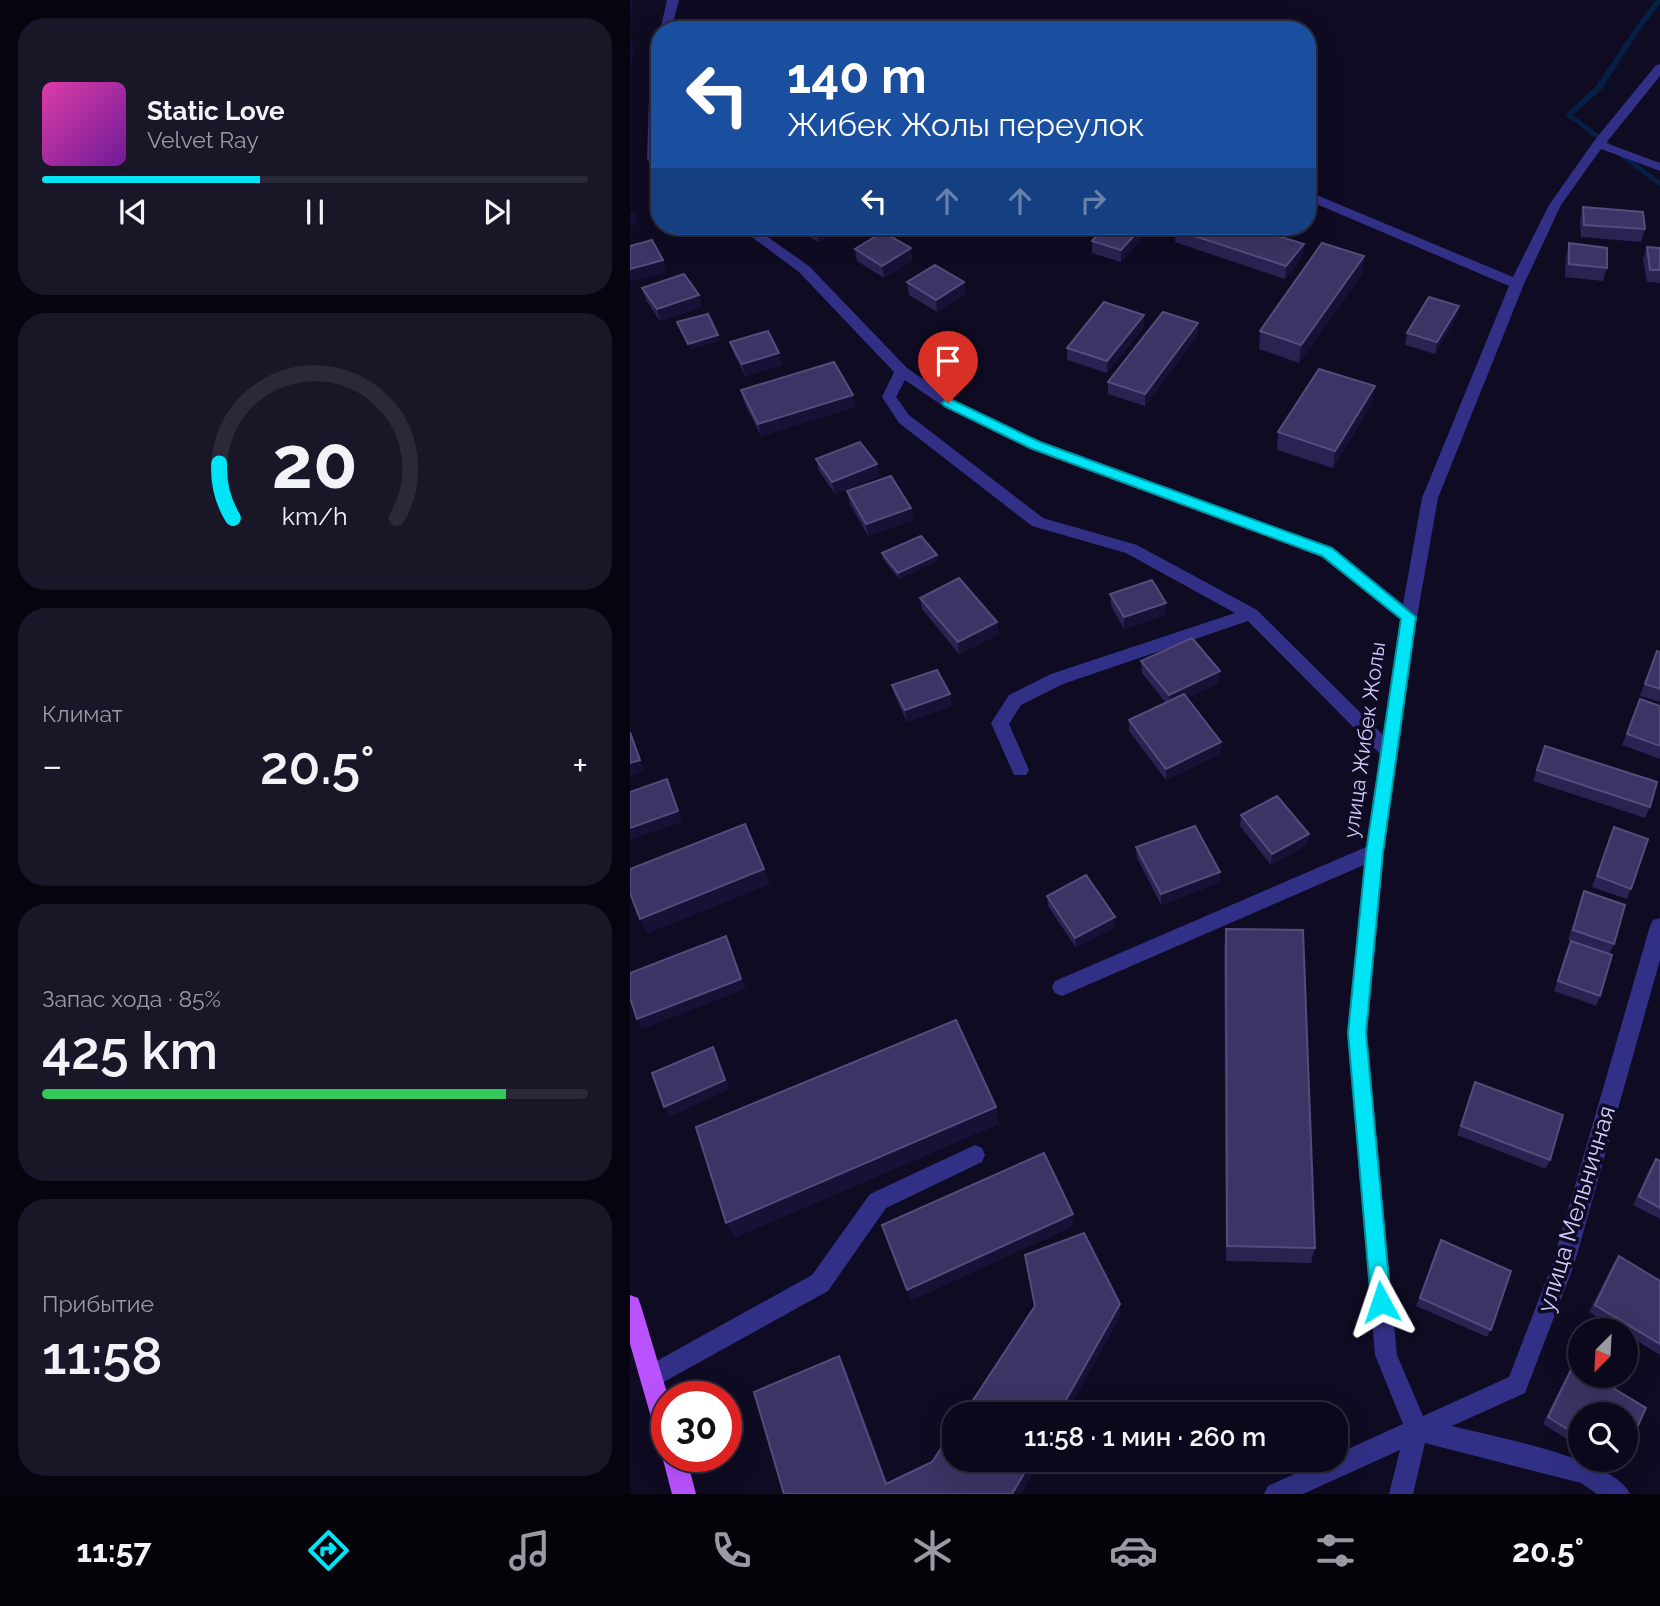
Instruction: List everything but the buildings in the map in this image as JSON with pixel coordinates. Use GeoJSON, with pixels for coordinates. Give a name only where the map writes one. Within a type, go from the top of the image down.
{"type":"FeatureCollection","features":[{"type":"Feature","properties":{"kind":"main road"},"geometry":{"type":"LineString","coordinates":[[630,1306],[653,1381]]}},
{"type":"Feature","properties":{"kind":"main road"},"geometry":{"type":"LineString","coordinates":[[678,1472],[684,1494]]}},
{"type":"Feature","properties":{"kind":"street"},"geometry":{"type":"LineString","coordinates":[[667,21],[673,0]]}},
{"type":"Feature","properties":{"kind":"street","name":"улица Жибек Жолы"},"geometry":{"type":"LineString","coordinates":[[1417,1429],[1386,1355],[1357,1033],[1375,852],[1409,617],[1430,498],[1517,284],[1555,205],[1598,144],[1660,68]]}},
{"type":"Feature","properties":{"kind":"street"},"geometry":{"type":"LineString","coordinates":[[1598,144],[1660,167]]}},
{"type":"Feature","properties":{"kind":"street"},"geometry":{"type":"LineString","coordinates":[[1316,199],[1517,284]]}},
{"type":"Feature","properties":{"kind":"street"},"geometry":{"type":"LineString","coordinates":[[757,235],[804,269],[902,371],[948,403],[1035,445],[1327,552],[1409,617]]}},
{"type":"Feature","properties":{"kind":"street"},"geometry":{"type":"LineString","coordinates":[[902,371],[889,397],[904,419],[1038,522],[1131,549],[1251,614],[1389,752]]}},
{"type":"Feature","properties":{"kind":"street"},"geometry":{"type":"LineString","coordinates":[[1020,770],[1000,723],[1015,700],[1057,679],[1251,614]]}},
{"type":"Feature","properties":{"kind":"street"},"geometry":{"type":"LineString","coordinates":[[1062,987],[1375,852]]}},
{"type":"Feature","properties":{"kind":"street","name":"улица Мельничная"},"geometry":{"type":"LineString","coordinates":[[1276,1494],[1517,1385],[1563,1265],[1660,926]]}},
{"type":"Feature","properties":{"kind":"street"},"geometry":{"type":"LineString","coordinates":[[652,1376],[820,1283],[878,1201],[975,1155]]}},
{"type":"Feature","properties":{"kind":"street"},"geometry":{"type":"LineString","coordinates":[[1401,1494],[1417,1429],[1586,1474],[1618,1494]]}},
{"type":"Feature","properties":{"kind":"waterway"},"geometry":{"type":"LineString","coordinates":[[1660,0],[1637,29],[1599,87],[1569,115],[1660,185]]}},
{"type":"Feature","properties":{"kind":"route"},"geometry":{"type":"LineString","coordinates":[[948,403],[1035,445],[1327,552],[1409,617],[1375,852],[1357,1033],[1381,1302]]}}]}
